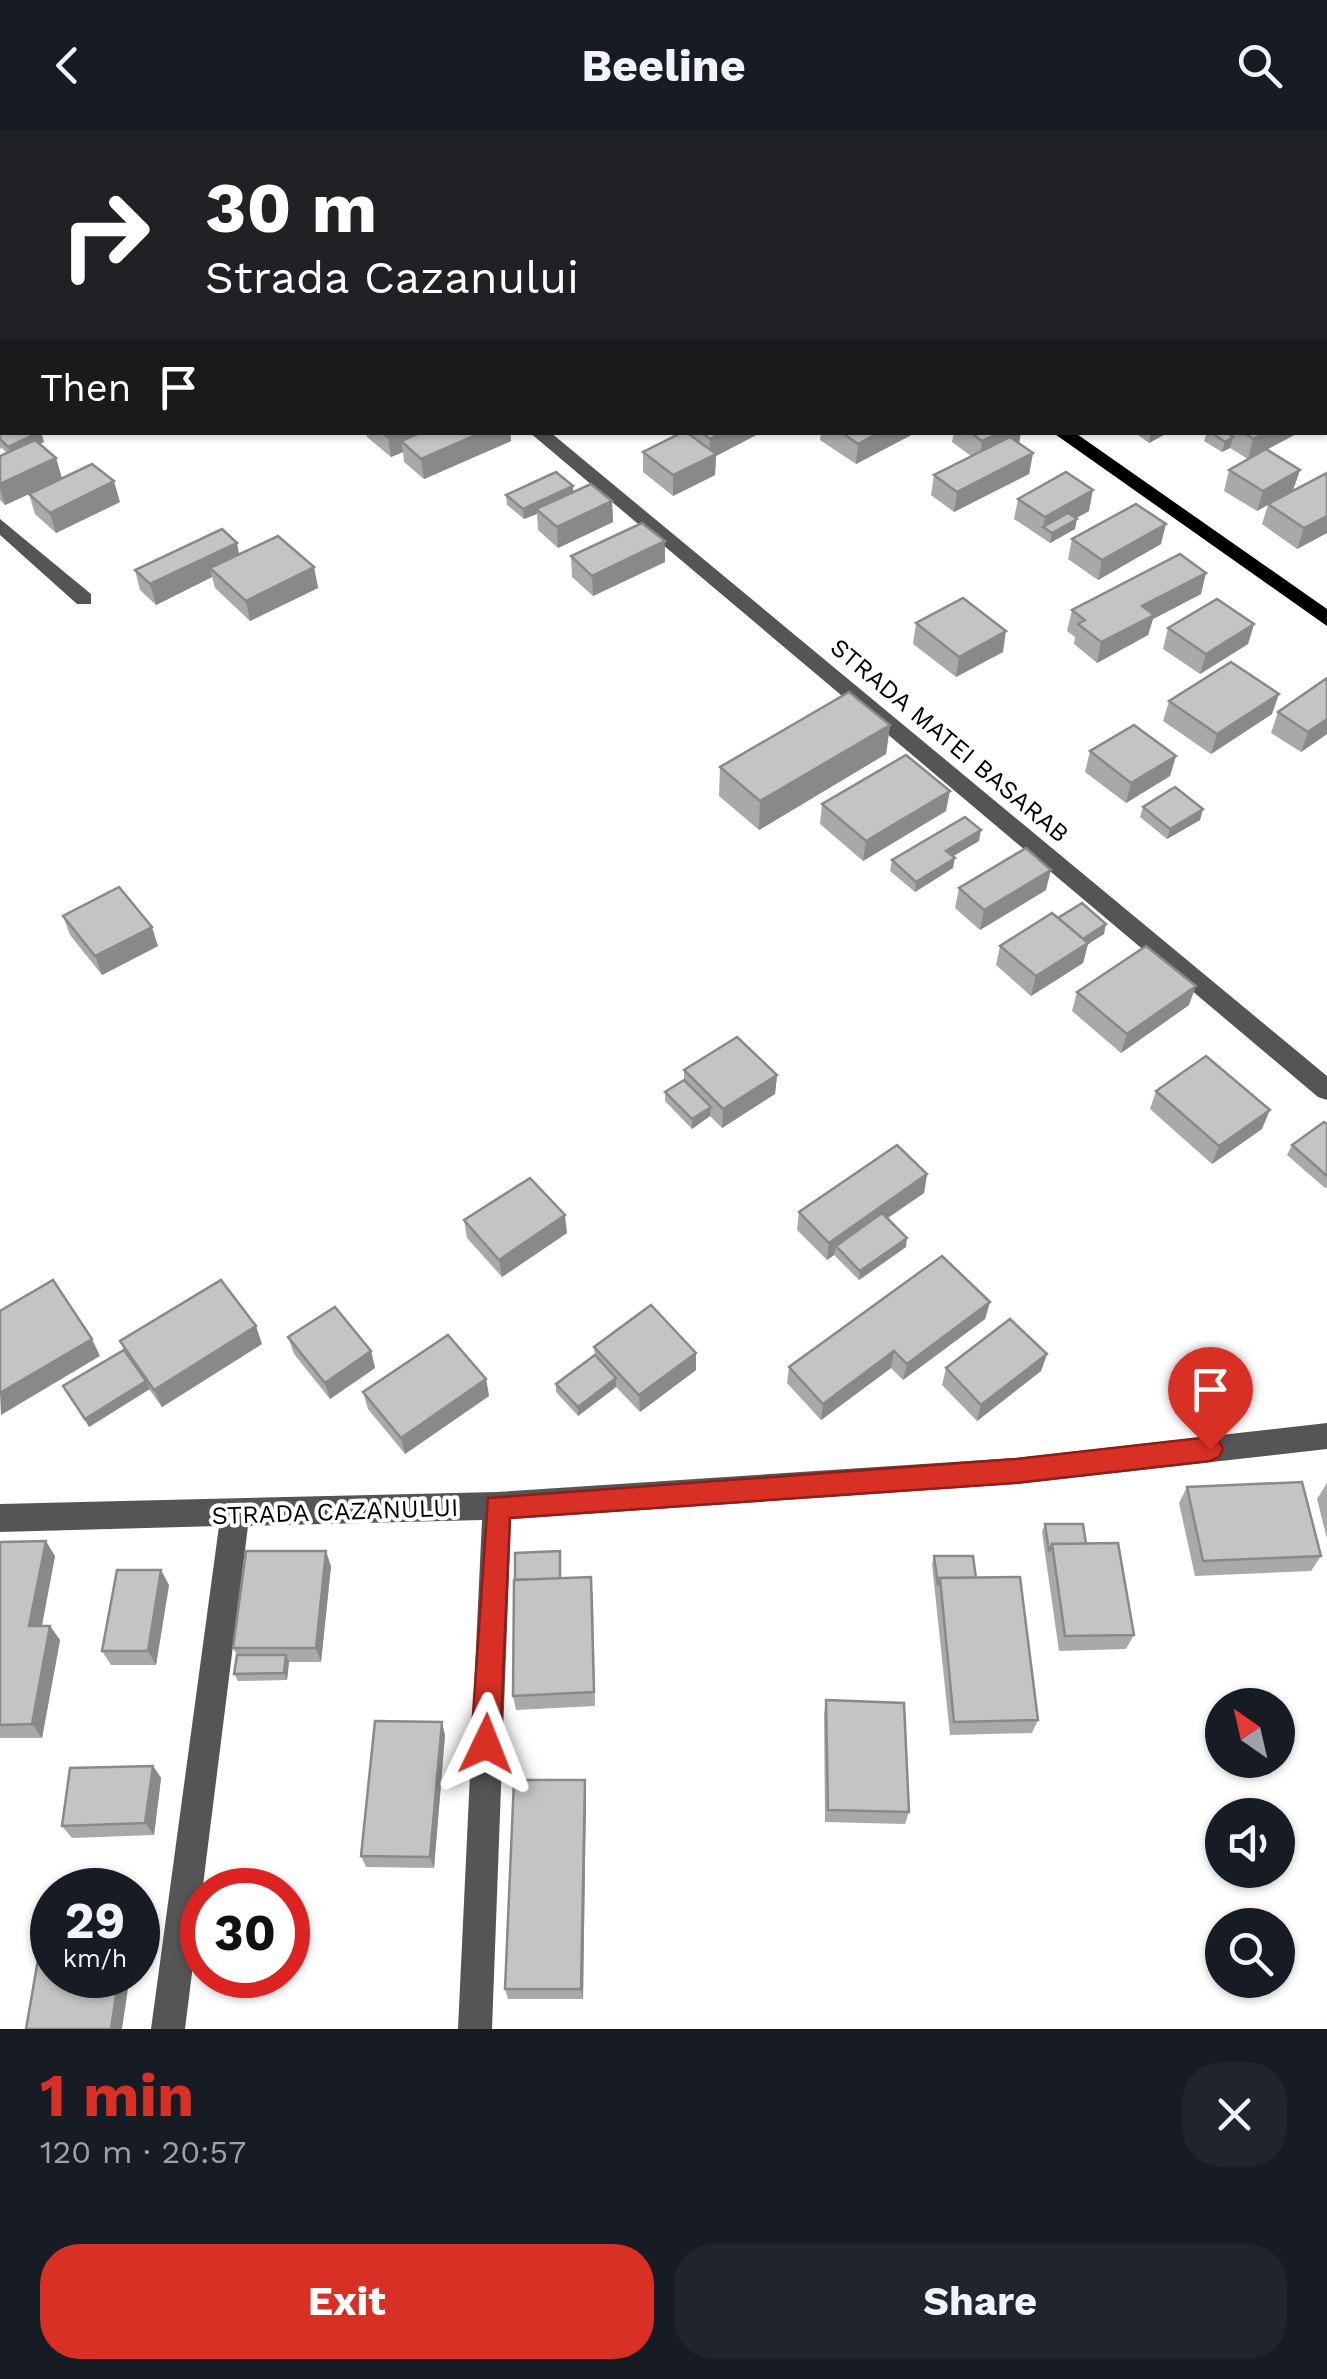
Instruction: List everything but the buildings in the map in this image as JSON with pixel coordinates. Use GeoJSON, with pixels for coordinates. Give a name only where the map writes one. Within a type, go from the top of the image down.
{"type":"FeatureCollection","features":[{"type":"Feature","properties":{"kind":"main road"},"geometry":{"type":"LineString","coordinates":[[1065,435],[1327,619]]}},
{"type":"Feature","properties":{"kind":"street","name":"STRADA MATEI BASARAB"},"geometry":{"type":"LineString","coordinates":[[542,435],[1327,1090]]}},
{"type":"Feature","properties":{"kind":"street"},"geometry":{"type":"LineString","coordinates":[[0,525],[84,598]]}},
{"type":"Feature","properties":{"kind":"street","name":"STRADA CAZANULUI"},"geometry":{"type":"LineString","coordinates":[[0,1518],[497,1506],[1015,1471],[1327,1436]]}},
{"type":"Feature","properties":{"kind":"street"},"geometry":{"type":"LineString","coordinates":[[475,2029],[497,1506]]}},
{"type":"Feature","properties":{"kind":"street"},"geometry":{"type":"LineString","coordinates":[[168,2029],[235,1515]]}},
{"type":"Feature","properties":{"kind":"route"},"geometry":{"type":"LineString","coordinates":[[486,1744],[497,1506],[1015,1471],[1210,1449]]}}]}
